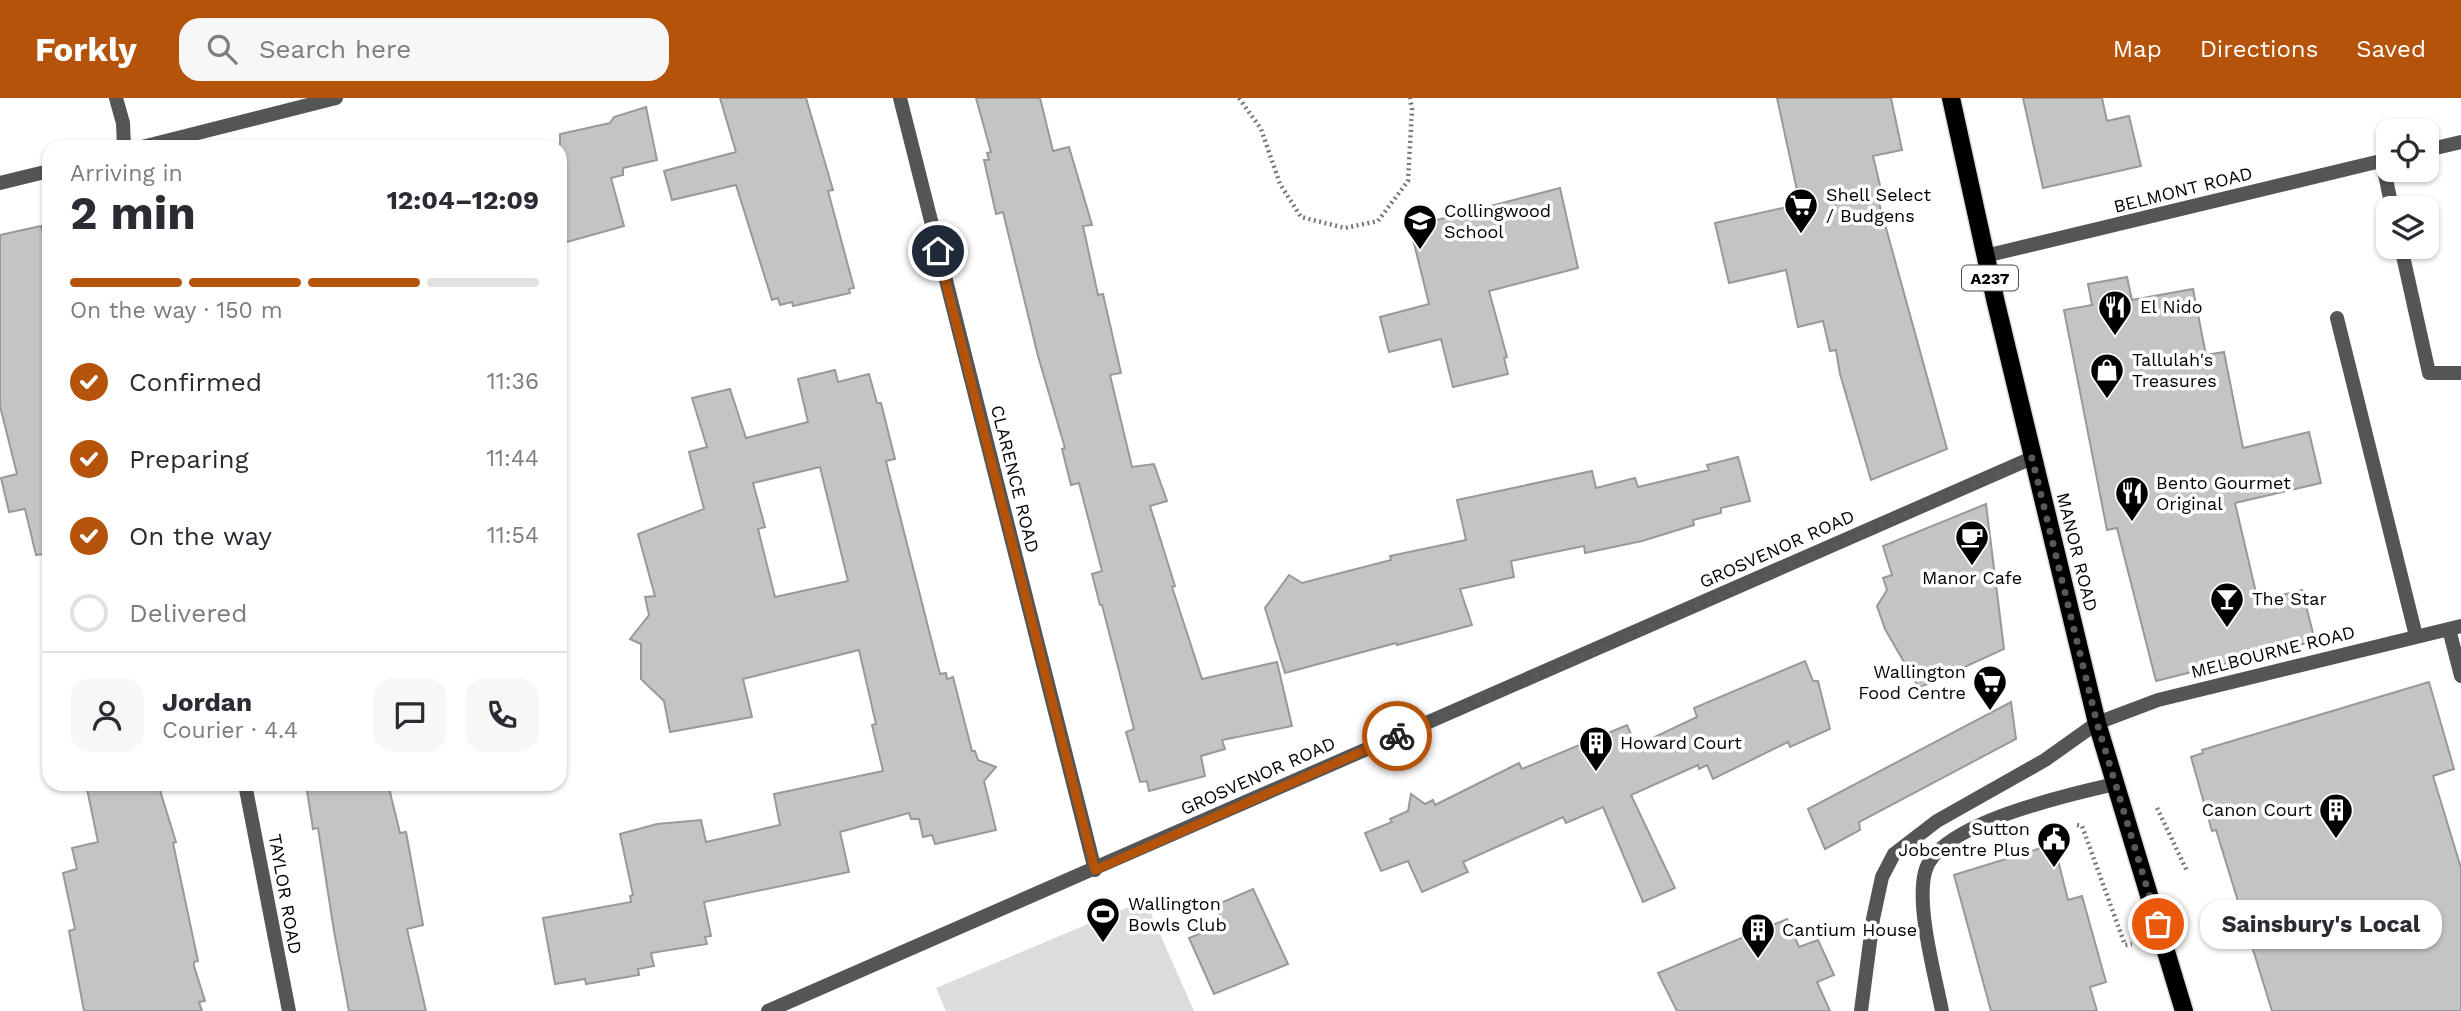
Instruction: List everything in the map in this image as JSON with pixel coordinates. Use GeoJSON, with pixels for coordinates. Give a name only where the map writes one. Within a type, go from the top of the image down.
{"type":"FeatureCollection","features":[{"type":"Feature","properties":{"kind":"main road","name":"MANOR ROAD"},"geometry":{"type":"LineString","coordinates":[[1951,98],[2032,458],[2097,723],[2184,1011]]}},
{"type":"Feature","properties":{"kind":"street"},"geometry":{"type":"LineString","coordinates":[[116,98],[123,123],[124,140]]}},
{"type":"Feature","properties":{"kind":"street"},"geometry":{"type":"LineString","coordinates":[[170,140],[336,98]]}},
{"type":"Feature","properties":{"kind":"street","name":"CLARENCE ROAD"},"geometry":{"type":"LineString","coordinates":[[900,98],[1095,870]]}},
{"type":"Feature","properties":{"kind":"street"},"geometry":{"type":"LineString","coordinates":[[2439,147],[2461,142]]}},
{"type":"Feature","properties":{"kind":"street","name":"BELMONT ROAD"},"geometry":{"type":"LineString","coordinates":[[1985,256],[2376,162]]}},
{"type":"Feature","properties":{"kind":"street"},"geometry":{"type":"LineString","coordinates":[[0,183],[42,173]]}},
{"type":"Feature","properties":{"kind":"street"},"geometry":{"type":"LineString","coordinates":[[2404,259],[2429,373],[2461,373]]}},
{"type":"Feature","properties":{"kind":"street"},"geometry":{"type":"LineString","coordinates":[[2337,318],[2416,636]]}},
{"type":"Feature","properties":{"kind":"street","name":"GROSVENOR ROAD"},"geometry":{"type":"LineString","coordinates":[[768,1011],[2032,458]]}},
{"type":"Feature","properties":{"kind":"street"},"geometry":{"type":"LineString","coordinates":[[2455,627],[2461,676]]}},
{"type":"Feature","properties":{"kind":"street","name":"MELBOURNE ROAD"},"geometry":{"type":"LineString","coordinates":[[1861,1011],[1873,919],[1882,877],[1894,854],[1937,821],[2045,760],[2097,723],[2158,700],[2455,627]]}},
{"type":"Feature","properties":{"kind":"street"},"geometry":{"type":"LineString","coordinates":[[1942,1011],[1927,929],[1923,894],[1925,870],[1940,851],[1968,831],[1992,819],[2056,798],[2115,784]]}},
{"type":"Feature","properties":{"kind":"street","name":"TAYLOR ROAD"},"geometry":{"type":"LineString","coordinates":[[247,791],[289,1011]]}},
{"type":"Feature","properties":{"kind":"path"},"geometry":{"type":"LineString","coordinates":[[1239,98],[1261,129],[1280,184],[1301,217],[1345,228],[1378,221],[1408,181],[1412,109],[1410,98]]}},
{"type":"Feature","properties":{"kind":"path"},"geometry":{"type":"LineString","coordinates":[[2056,798],[2067,823],[2082,826],[2110,907]]}},
{"type":"Feature","properties":{"kind":"path"},"geometry":{"type":"LineString","coordinates":[[2153,800],[2187,871]]}},
{"type":"Feature","properties":{"kind":"shaded area","name":"Wallington Bowls Club"},"geometry":{"type":"Polygon","coordinates":[[[1145,900],[1194,1011],[946,1011],[936,988],[1145,900]]]}},
{"type":"Feature","properties":{"kind":"building"},"geometry":{"type":"Polygon","coordinates":[[[720,98],[806,98],[833,190],[828,191],[854,288],[849,289],[850,293],[793,306],[792,302],[780,305],[778,298],[772,300],[736,185],[672,200],[664,171],[736,152],[720,98]]]}},
{"type":"Feature","properties":{"kind":"building"},"geometry":{"type":"Polygon","coordinates":[[[976,98],[1040,98],[1053,151],[1069,147],[1092,225],[1083,226],[1098,295],[1103,294],[1121,373],[1110,375],[1132,467],[1154,464],[1167,501],[1150,506],[1175,586],[1172,587],[1202,679],[1277,662],[1292,726],[1222,740],[1225,749],[1201,756],[1205,776],[1149,791],[1147,781],[1140,782],[1126,732],[1134,729],[1092,574],[1102,571],[1079,483],[1071,485],[1062,449],[1065,448],[1038,356],[1003,212],[996,214],[984,160],[989,160],[987,153],[991,152],[976,98]]]}},
{"type":"Feature","properties":{"kind":"building"},"geometry":{"type":"Polygon","coordinates":[[[1777,98],[1891,98],[1902,150],[1873,156],[1883,198],[1878,199],[1947,449],[1871,480],[1840,374],[1836,350],[1830,351],[1823,321],[1798,327],[1786,270],[1729,283],[1715,223],[1800,204],[1777,98]]]}},
{"type":"Feature","properties":{"kind":"building"},"geometry":{"type":"Polygon","coordinates":[[[2023,98],[2102,98],[2107,121],[2129,116],[2141,166],[2043,188],[2023,98]]]}},
{"type":"Feature","properties":{"kind":"building"},"geometry":{"type":"Polygon","coordinates":[[[646,107],[657,160],[623,168],[623,175],[611,178],[624,226],[567,242],[567,140],[560,140],[560,134],[610,123],[614,117],[646,107]]]}},
{"type":"Feature","properties":{"kind":"building"},"geometry":{"type":"Polygon","coordinates":[[[1560,188],[1578,268],[1489,291],[1507,357],[1504,358],[1508,374],[1453,387],[1441,339],[1389,352],[1380,317],[1429,304],[1410,227],[1560,188]]]}},
{"type":"Feature","properties":{"kind":"building"},"geometry":{"type":"Polygon","coordinates":[[[41,226],[42,230],[42,554],[36,555],[25,509],[9,512],[1,478],[17,474],[0,406],[0,235],[41,226]]]}},
{"type":"Feature","properties":{"kind":"building"},"geometry":{"type":"Polygon","coordinates":[[[2127,277],[2132,300],[2193,289],[2206,355],[2224,352],[2243,448],[2309,432],[2321,483],[2235,503],[2258,601],[2302,590],[2315,641],[2156,681],[2117,528],[2107,530],[2064,310],[2092,305],[2088,284],[2127,277]]]}},
{"type":"Feature","properties":{"kind":"building"},"geometry":{"type":"Polygon","coordinates":[[[835,370],[838,382],[869,374],[877,403],[881,403],[895,459],[886,461],[940,674],[946,673],[947,679],[953,677],[972,751],[975,751],[978,760],[996,767],[984,781],[996,830],[935,844],[932,835],[923,837],[919,819],[911,819],[909,813],[840,832],[849,872],[704,902],[711,936],[705,937],[707,944],[651,953],[654,966],[638,969],[639,975],[586,984],[585,979],[555,984],[543,918],[631,902],[630,896],[633,895],[620,834],[657,824],[701,820],[706,842],[780,825],[774,794],[883,771],[872,725],[876,724],[859,650],[743,679],[752,717],[670,732],[664,701],[641,679],[641,644],[630,639],[649,615],[645,597],[655,596],[638,534],[704,509],[689,452],[707,447],[692,398],[730,389],[746,438],[808,422],[798,379],[835,370]],[[820,467],[753,483],[765,527],[758,529],[775,597],[848,581],[820,467]]]}},
{"type":"Feature","properties":{"kind":"building"},"geometry":{"type":"Polygon","coordinates":[[[1738,457],[1750,501],[1721,508],[1721,513],[1693,520],[1694,525],[1642,541],[1585,553],[1584,546],[1511,561],[1514,577],[1460,589],[1472,625],[1285,673],[1265,608],[1289,575],[1302,583],[1391,560],[1390,556],[1466,540],[1457,500],[1592,471],[1596,488],[1635,478],[1638,487],[1709,470],[1707,465],[1738,457]]]}},
{"type":"Feature","properties":{"kind":"building"},"geometry":{"type":"Polygon","coordinates":[[[1986,504],[2004,649],[1919,688],[1885,629],[1877,606],[1887,590],[1883,578],[1892,575],[1883,546],[1986,504]]]}},
{"type":"Feature","properties":{"kind":"building"},"geometry":{"type":"Polygon","coordinates":[[[1805,661],[1813,681],[1818,681],[1830,729],[1790,747],[1788,742],[1713,779],[1707,765],[1699,769],[1698,765],[1631,795],[1675,888],[1643,902],[1603,807],[1566,823],[1563,817],[1463,862],[1468,872],[1422,892],[1408,861],[1381,871],[1365,833],[1392,822],[1390,819],[1408,811],[1411,794],[1425,804],[1433,800],[1435,805],[1519,763],[1522,769],[1627,725],[1636,746],[1697,717],[1694,708],[1805,661]]]}},
{"type":"Feature","properties":{"kind":"building","name":"Canon Court"},"geometry":{"type":"Polygon","coordinates":[[[2429,682],[2454,769],[2433,776],[2461,868],[2461,1011],[2272,1011],[2216,830],[2212,831],[2191,757],[2203,753],[2202,750],[2429,682]]]}},
{"type":"Feature","properties":{"kind":"building"},"geometry":{"type":"Polygon","coordinates":[[[2011,702],[2016,739],[1859,822],[1860,830],[1825,849],[1808,809],[2011,702]]]}},
{"type":"Feature","properties":{"kind":"building"},"geometry":{"type":"Polygon","coordinates":[[[87,791],[160,791],[176,842],[173,843],[198,961],[194,962],[194,966],[205,1001],[199,1002],[202,1011],[84,1011],[69,931],[75,929],[63,873],[77,869],[72,848],[98,842],[87,791]]]}},
{"type":"Feature","properties":{"kind":"building"},"geometry":{"type":"Polygon","coordinates":[[[307,791],[390,791],[400,833],[406,832],[423,925],[407,929],[426,1011],[349,1011],[318,828],[313,829],[307,791]]]}},
{"type":"Feature","properties":{"kind":"building"},"geometry":{"type":"Polygon","coordinates":[[[2054,844],[2068,900],[2082,896],[2106,982],[2090,987],[2097,1011],[1991,1011],[1954,875],[2054,844]]]}},
{"type":"Feature","properties":{"kind":"building"},"geometry":{"type":"Polygon","coordinates":[[[1253,889],[1288,964],[1214,994],[1189,938],[1223,924],[1216,905],[1253,889]]]}},
{"type":"Feature","properties":{"kind":"building","name":"Cantium House"},"geometry":{"type":"Polygon","coordinates":[[[1787,919],[1799,947],[1818,940],[1834,975],[1817,982],[1830,1011],[1677,1011],[1658,973],[1787,919]]]}},
{"type":"Feature","properties":{"kind":"way so far"},"geometry":{"type":"LineString","coordinates":[[1397,736],[2032,458],[2097,723],[2158,924]]}},
{"type":"Feature","properties":{"kind":"place","name":"Shell Select / Budgens"},"geometry":{"type":"Point","coordinates":[1801,235]}},
{"type":"Feature","properties":{"kind":"place","name":"Collingwood School"},"geometry":{"type":"Point","coordinates":[1420,251]}},
{"type":"Feature","properties":{"kind":"place","name":"El Nido"},"geometry":{"type":"Point","coordinates":[2115,337]}},
{"type":"Feature","properties":{"kind":"place","name":"Tallulah's Treasures"},"geometry":{"type":"Point","coordinates":[2107,400]}},
{"type":"Feature","properties":{"kind":"place","name":"Bento Gourmet Original"},"geometry":{"type":"Point","coordinates":[2132,523]}},
{"type":"Feature","properties":{"kind":"place","name":"Manor Cafe"},"geometry":{"type":"Point","coordinates":[1972,567]}},
{"type":"Feature","properties":{"kind":"place","name":"The Star"},"geometry":{"type":"Point","coordinates":[2227,629]}},
{"type":"Feature","properties":{"kind":"place","name":"Wallington Food Centre"},"geometry":{"type":"Point","coordinates":[1990,712]}},
{"type":"Feature","properties":{"kind":"place","name":"Howard Court"},"geometry":{"type":"Point","coordinates":[1596,773]}},
{"type":"Feature","properties":{"kind":"place","name":"Canon Court"},"geometry":{"type":"Point","coordinates":[2336,840]}},
{"type":"Feature","properties":{"kind":"place","name":"Sutton Jobcentre Plus"},"geometry":{"type":"Point","coordinates":[2054,869]}},
{"type":"Feature","properties":{"kind":"place","name":"Sainsbury's Local"},"geometry":{"type":"Point","coordinates":[2158,924]}},
{"type":"Feature","properties":{"kind":"place","name":"Wallington Bowls Club"},"geometry":{"type":"Point","coordinates":[1103,944]}},
{"type":"Feature","properties":{"kind":"place","name":"Cantium House"},"geometry":{"type":"Point","coordinates":[1758,960]}},
{"type":"Feature","properties":{"kind":"route"},"geometry":{"type":"LineString","coordinates":[[938,251],[1095,870],[1306,774],[1397,736]]}}]}
